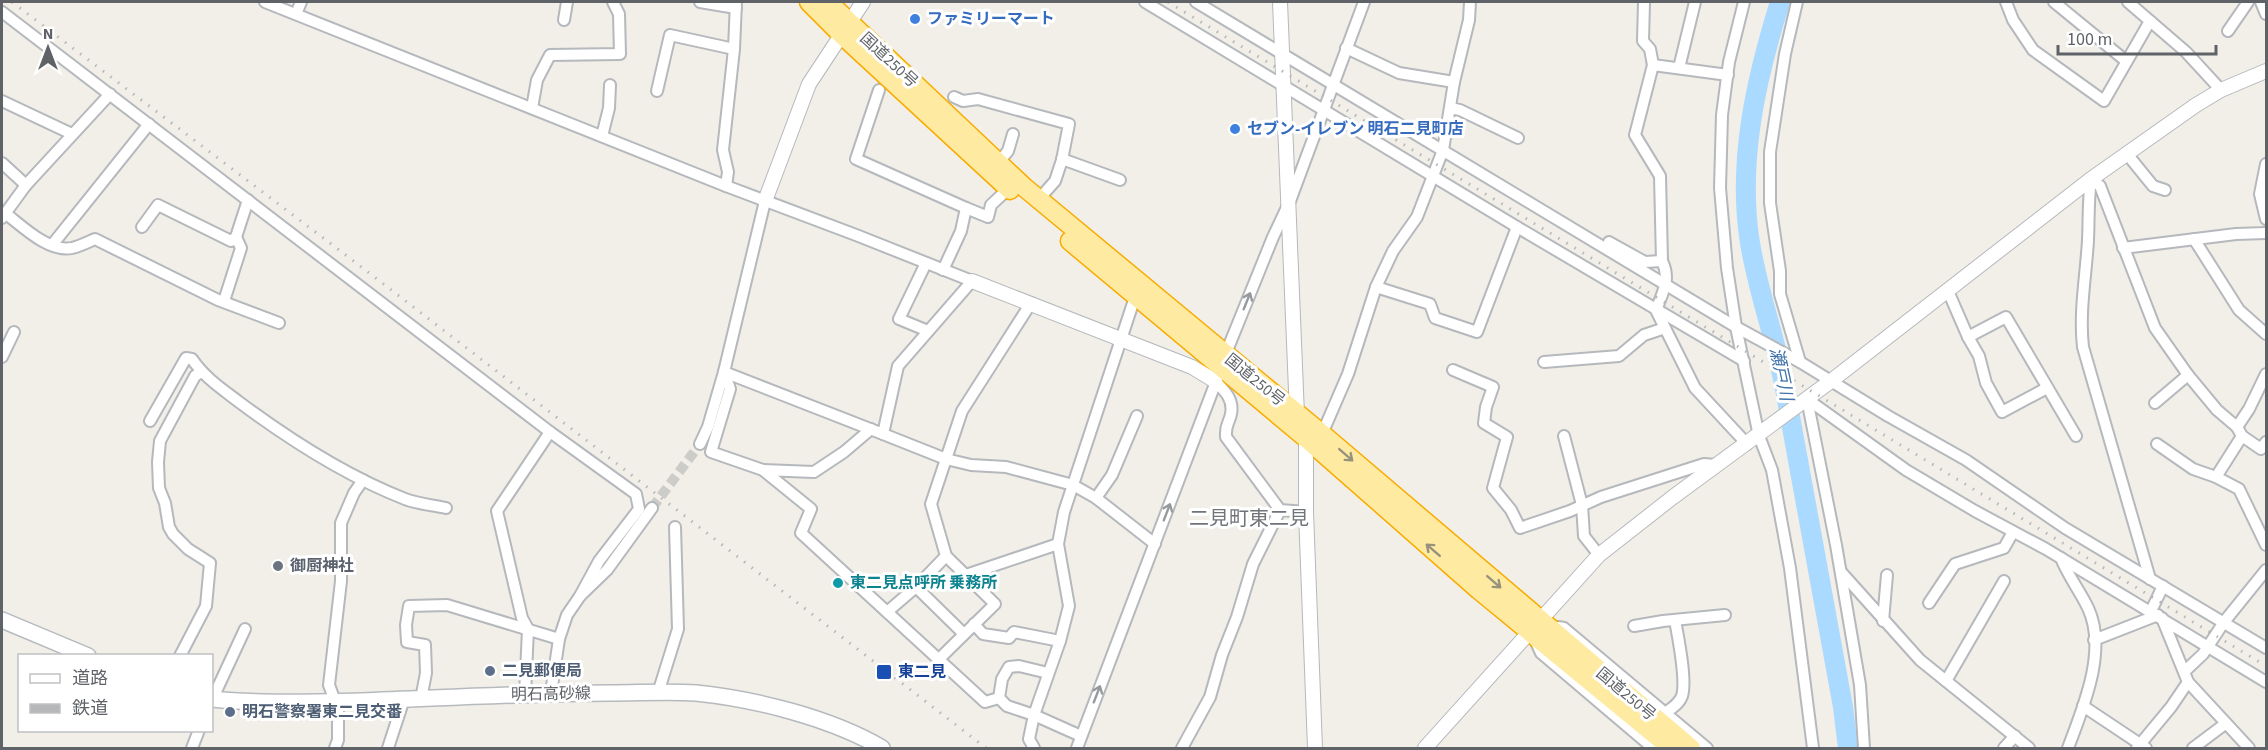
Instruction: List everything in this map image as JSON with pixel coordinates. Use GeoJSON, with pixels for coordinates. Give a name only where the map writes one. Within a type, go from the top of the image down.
{"type":"FeatureCollection","features":[{"type":"Feature","properties":{"kind":"highway","name":"国道250号"},"geometry":{"type":"LineString","coordinates":[[809,2],[845,29],[999,163],[1220,368],[1295,412],[1314,436]]}},
{"type":"Feature","properties":{"kind":"highway","name":"国道250号"},"geometry":{"type":"LineString","coordinates":[[828,2],[845,29],[1008,189],[1220,368],[1314,436],[1479,590],[1535,627],[1691,748]]}},
{"type":"Feature","properties":{"kind":"highway","name":"国道250号"},"geometry":{"type":"LineString","coordinates":[[1535,627],[1671,748]]}},
{"type":"Feature","properties":{"kind":"main road"},"geometry":{"type":"LineString","coordinates":[[2,620],[83,654]]}},
{"type":"Feature","properties":{"kind":"main road","name":"明石高砂線"},"geometry":{"type":"LineString","coordinates":[[213,700],[334,701],[551,693],[694,693],[747,700],[839,727],[882,748]]}},
{"type":"Feature","properties":{"kind":"street"},"geometry":{"type":"LineString","coordinates":[[265,2],[726,186],[1192,367],[1220,368]]}},
{"type":"Feature","properties":{"kind":"street"},"geometry":{"type":"LineString","coordinates":[[296,14],[301,2]]}},
{"type":"Feature","properties":{"kind":"street"},"geometry":{"type":"LineString","coordinates":[[564,20],[567,2]]}},
{"type":"Feature","properties":{"kind":"street"},"geometry":{"type":"LineString","coordinates":[[532,108],[537,80],[550,55],[620,54],[619,14],[613,2]]}},
{"type":"Feature","properties":{"kind":"street"},"geometry":{"type":"LineString","coordinates":[[700,2],[736,5],[734,49],[723,150],[728,172],[726,186]]}},
{"type":"Feature","properties":{"kind":"street"},"geometry":{"type":"LineString","coordinates":[[700,444],[708,427],[724,372],[765,201],[809,84],[863,2]]}},
{"type":"Feature","properties":{"kind":"street"},"geometry":{"type":"LineString","coordinates":[[1145,2],[1744,362]]}},
{"type":"Feature","properties":{"kind":"street"},"geometry":{"type":"LineString","coordinates":[[1197,2],[1331,85],[1666,285],[1966,460],[2065,528],[2266,648]]}},
{"type":"Feature","properties":{"kind":"street"},"geometry":{"type":"LineString","coordinates":[[1280,2],[1290,201],[1295,412]]}},
{"type":"Feature","properties":{"kind":"street"},"geometry":{"type":"LineString","coordinates":[[999,698],[1007,706],[1034,715],[1079,745],[1220,368],[1290,201],[1331,85],[1364,2]]}},
{"type":"Feature","properties":{"kind":"street"},"geometry":{"type":"LineString","coordinates":[[1315,748],[1306,512],[1314,436],[1348,374],[1376,287],[1393,251],[1417,217],[1443,150],[1454,82],[1469,20],[1470,2]]}},
{"type":"Feature","properties":{"kind":"street"},"geometry":{"type":"LineString","coordinates":[[1644,2],[1643,41],[1650,49],[1653,65],[1635,135],[1660,176],[1662,261],[1668,272],[1666,285],[1656,310],[1695,388],[1747,444]]}},
{"type":"Feature","properties":{"kind":"street"},"geometry":{"type":"LineString","coordinates":[[1679,69],[1695,2]]}},
{"type":"Feature","properties":{"kind":"street"},"geometry":{"type":"LineString","coordinates":[[1743,2],[1728,75],[1720,143],[1720,188],[1727,268],[1759,436],[1772,470],[1788,558],[1813,748]]}},
{"type":"Feature","properties":{"kind":"street"},"geometry":{"type":"LineString","coordinates":[[1797,2],[1785,54],[1772,141],[1770,203],[1780,271],[1780,294],[1800,362]]}},
{"type":"Feature","properties":{"kind":"street"},"geometry":{"type":"LineString","coordinates":[[2006,2],[2013,20],[2033,50],[2104,101],[2150,21]]}},
{"type":"Feature","properties":{"kind":"street"},"geometry":{"type":"LineString","coordinates":[[2054,2],[2126,61]]}},
{"type":"Feature","properties":{"kind":"street"},"geometry":{"type":"LineString","coordinates":[[2128,2],[2186,52],[2222,90]]}},
{"type":"Feature","properties":{"kind":"street"},"geometry":{"type":"LineString","coordinates":[[2229,31],[2248,2]]}},
{"type":"Feature","properties":{"kind":"street"},"geometry":{"type":"LineString","coordinates":[[2261,2],[2266,14]]}},
{"type":"Feature","properties":{"kind":"street"},"geometry":{"type":"LineString","coordinates":[[2,12],[550,432],[636,494],[639,509],[599,561],[567,615],[559,639],[551,693]]}},
{"type":"Feature","properties":{"kind":"street"},"geometry":{"type":"LineString","coordinates":[[657,91],[670,32],[734,49]]}},
{"type":"Feature","properties":{"kind":"street"},"geometry":{"type":"LineString","coordinates":[[1346,48],[1399,73],[1454,82]]}},
{"type":"Feature","properties":{"kind":"street"},"geometry":{"type":"LineString","coordinates":[[1653,65],[1728,75]]}},
{"type":"Feature","properties":{"kind":"street"},"geometry":{"type":"LineString","coordinates":[[1425,748],[1599,555],[1715,465],[1759,436],[1831,381],[2091,179],[2222,90],[2266,71]]}},
{"type":"Feature","properties":{"kind":"street"},"geometry":{"type":"LineString","coordinates":[[602,136],[609,108],[610,85]]}},
{"type":"Feature","properties":{"kind":"street"},"geometry":{"type":"LineString","coordinates":[[879,90],[856,159],[988,217],[991,205],[1008,189]]}},
{"type":"Feature","properties":{"kind":"street"},"geometry":{"type":"LineString","coordinates":[[110,94],[26,185],[3,216],[52,245],[71,249],[95,239],[224,301],[279,323]]}},
{"type":"Feature","properties":{"kind":"street"},"geometry":{"type":"LineString","coordinates":[[954,96],[963,101],[978,99],[1069,124],[1062,159],[1054,181],[1039,199]]}},
{"type":"Feature","properties":{"kind":"street"},"geometry":{"type":"LineString","coordinates":[[2,101],[72,134]]}},
{"type":"Feature","properties":{"kind":"street"},"geometry":{"type":"LineString","coordinates":[[1450,108],[1460,110],[1518,138]]}},
{"type":"Feature","properties":{"kind":"street"},"geometry":{"type":"LineString","coordinates":[[52,245],[149,124]]}},
{"type":"Feature","properties":{"kind":"street"},"geometry":{"type":"LineString","coordinates":[[999,163],[1008,151],[1013,134]]}},
{"type":"Feature","properties":{"kind":"street"},"geometry":{"type":"LineString","coordinates":[[2127,154],[2153,186],[2165,190]]}},
{"type":"Feature","properties":{"kind":"street"},"geometry":{"type":"LineString","coordinates":[[1062,159],[1120,180]]}},
{"type":"Feature","properties":{"kind":"street"},"geometry":{"type":"LineString","coordinates":[[2,163],[26,185]]}},
{"type":"Feature","properties":{"kind":"street"},"geometry":{"type":"LineString","coordinates":[[2266,164],[2260,194],[2266,219]]}},
{"type":"Feature","properties":{"kind":"street"},"geometry":{"type":"LineString","coordinates":[[2091,179],[2100,186],[2155,328],[2188,375],[2217,410],[2261,449],[2266,442]]}},
{"type":"Feature","properties":{"kind":"street"},"geometry":{"type":"LineString","coordinates":[[2091,179],[2081,330],[2083,347],[2150,579]]}},
{"type":"Feature","properties":{"kind":"street"},"geometry":{"type":"LineString","coordinates":[[142,227],[158,205],[231,241],[236,237],[248,200]]}},
{"type":"Feature","properties":{"kind":"street"},"geometry":{"type":"LineString","coordinates":[[943,270],[961,231],[966,208]]}},
{"type":"Feature","properties":{"kind":"street"},"geometry":{"type":"LineString","coordinates":[[1376,287],[1430,303],[1435,318],[1477,332],[1517,227]]}},
{"type":"Feature","properties":{"kind":"street"},"geometry":{"type":"LineString","coordinates":[[2123,248],[2266,233]]}},
{"type":"Feature","properties":{"kind":"street"},"geometry":{"type":"LineString","coordinates":[[224,301],[241,248],[236,237]]}},
{"type":"Feature","properties":{"kind":"street"},"geometry":{"type":"LineString","coordinates":[[2194,239],[2239,310],[2266,334]]}},
{"type":"Feature","properties":{"kind":"street"},"geometry":{"type":"LineString","coordinates":[[1609,242],[1645,262],[1662,261]]}},
{"type":"Feature","properties":{"kind":"street"},"geometry":{"type":"LineString","coordinates":[[926,263],[899,319],[928,331]]}},
{"type":"Feature","properties":{"kind":"street"},"geometry":{"type":"LineString","coordinates":[[884,434],[898,366],[972,281]]}},
{"type":"Feature","properties":{"kind":"street"},"geometry":{"type":"LineString","coordinates":[[1948,291],[1979,356],[1986,382],[2002,412],[2047,388]]}},
{"type":"Feature","properties":{"kind":"street"},"geometry":{"type":"LineString","coordinates":[[1034,748],[1029,739],[1034,715],[1060,641],[1069,606],[1058,544],[1061,522],[1135,297]]}},
{"type":"Feature","properties":{"kind":"street"},"geometry":{"type":"LineString","coordinates":[[939,659],[995,604],[946,556],[931,504],[962,411],[1030,303]]}},
{"type":"Feature","properties":{"kind":"street"},"geometry":{"type":"LineString","coordinates":[[1968,337],[2006,317],[2076,436]]}},
{"type":"Feature","properties":{"kind":"street"},"geometry":{"type":"LineString","coordinates":[[1544,362],[1619,356],[1644,335],[1665,328]]}},
{"type":"Feature","properties":{"kind":"street"},"geometry":{"type":"LineString","coordinates":[[2,357],[14,332]]}},
{"type":"Feature","properties":{"kind":"street"},"geometry":{"type":"LineString","coordinates":[[150,421],[186,358],[192,359],[201,372],[272,426],[308,450],[363,480],[407,500],[446,508]]}},
{"type":"Feature","properties":{"kind":"street"},"geometry":{"type":"LineString","coordinates":[[1220,368],[1232,413],[1225,427],[1226,436],[1280,510],[1306,512]]}},
{"type":"Feature","properties":{"kind":"street"},"geometry":{"type":"LineString","coordinates":[[1453,370],[1493,387],[1486,407],[1484,423],[1507,436],[1493,488],[1511,510],[1520,528],[1601,497],[1704,464],[1715,465]]}},
{"type":"Feature","properties":{"kind":"street"},"geometry":{"type":"LineString","coordinates":[[181,654],[206,606],[210,563],[188,549],[173,534],[159,488],[158,462],[160,441],[195,376],[201,372]]}},
{"type":"Feature","properties":{"kind":"street"},"geometry":{"type":"LineString","coordinates":[[724,372],[946,459],[971,465],[1006,467],[1073,485],[1096,498],[1155,544]]}},
{"type":"Feature","properties":{"kind":"street"},"geometry":{"type":"LineString","coordinates":[[724,372],[730,389],[711,452],[763,470],[814,471],[844,452],[871,429]]}},
{"type":"Feature","properties":{"kind":"street"},"geometry":{"type":"LineString","coordinates":[[2216,477],[2240,432],[2266,374]]}},
{"type":"Feature","properties":{"kind":"street"},"geometry":{"type":"LineString","coordinates":[[2155,403],[2188,375]]}},
{"type":"Feature","properties":{"kind":"street"},"geometry":{"type":"LineString","coordinates":[[1807,399],[1906,470],[2061,558],[2266,682]]}},
{"type":"Feature","properties":{"kind":"street"},"geometry":{"type":"LineString","coordinates":[[1807,399],[1860,685],[1864,748]]}},
{"type":"Feature","properties":{"kind":"street"},"geometry":{"type":"LineString","coordinates":[[1096,498],[1112,475],[1137,416]]}},
{"type":"Feature","properties":{"kind":"street"},"geometry":{"type":"LineString","coordinates":[[525,694],[528,629],[522,618],[496,511],[550,432]]}},
{"type":"Feature","properties":{"kind":"street"},"geometry":{"type":"LineString","coordinates":[[1564,436],[1582,505],[1584,536],[1599,555]]}},
{"type":"Feature","properties":{"kind":"street"},"geometry":{"type":"LineString","coordinates":[[2157,444],[2193,469],[2216,477],[2239,489],[2266,545]]}},
{"type":"Feature","properties":{"kind":"street"},"geometry":{"type":"LineString","coordinates":[[763,470],[811,509],[801,533],[985,702],[999,698]]}},
{"type":"Feature","properties":{"kind":"street"},"geometry":{"type":"LineString","coordinates":[[335,748],[338,740],[338,709],[329,685],[341,581],[341,523],[354,493],[363,480]]}},
{"type":"Feature","properties":{"kind":"street"},"geometry":{"type":"LineString","coordinates":[[580,596],[607,570],[652,508]]}},
{"type":"Feature","properties":{"kind":"street"},"geometry":{"type":"LineString","coordinates":[[1182,748],[1210,697],[1253,564],[1280,510]]}},
{"type":"Feature","properties":{"kind":"street"},"geometry":{"type":"LineString","coordinates":[[658,693],[678,629],[675,527]]}},
{"type":"Feature","properties":{"kind":"street"},"geometry":{"type":"LineString","coordinates":[[1929,603],[1955,564],[2004,548],[2013,532]]}},
{"type":"Feature","properties":{"kind":"street"},"geometry":{"type":"LineString","coordinates":[[966,575],[1058,544]]}},
{"type":"Feature","properties":{"kind":"street"},"geometry":{"type":"LineString","coordinates":[[887,612],[916,587],[946,556]]}},
{"type":"Feature","properties":{"kind":"street"},"geometry":{"type":"LineString","coordinates":[[2061,558],[2066,571],[2089,609],[2094,639],[2091,679],[2068,748]]}},
{"type":"Feature","properties":{"kind":"street"},"geometry":{"type":"LineString","coordinates":[[2083,706],[2141,747],[2171,707],[2187,676],[2224,622],[2266,570]]}},
{"type":"Feature","properties":{"kind":"street"},"geometry":{"type":"LineString","coordinates":[[1841,573],[1920,660],[2029,748]]}},
{"type":"Feature","properties":{"kind":"street"},"geometry":{"type":"LineString","coordinates":[[1883,621],[1887,575]]}},
{"type":"Feature","properties":{"kind":"street"},"geometry":{"type":"LineString","coordinates":[[1946,681],[2004,581]]}},
{"type":"Feature","properties":{"kind":"street"},"geometry":{"type":"LineString","coordinates":[[2163,586],[2157,615],[2187,676],[2225,724],[2249,748]]}},
{"type":"Feature","properties":{"kind":"street"},"geometry":{"type":"LineString","coordinates":[[916,587],[964,634]]}},
{"type":"Feature","properties":{"kind":"street"},"geometry":{"type":"LineString","coordinates":[[421,699],[426,673],[425,645],[407,642],[406,625],[410,606],[447,605],[559,639]]}},
{"type":"Feature","properties":{"kind":"street"},"geometry":{"type":"LineString","coordinates":[[1634,626],[1725,615]]}},
{"type":"Feature","properties":{"kind":"street"},"geometry":{"type":"LineString","coordinates":[[2094,639],[2157,615]]}},
{"type":"Feature","properties":{"kind":"street"},"geometry":{"type":"LineString","coordinates":[[1665,713],[1682,696],[1682,661],[1675,620]]}},
{"type":"Feature","properties":{"kind":"street"},"geometry":{"type":"LineString","coordinates":[[974,624],[983,634],[1009,638],[1014,632],[1060,641]]}},
{"type":"Feature","properties":{"kind":"street"},"geometry":{"type":"LineString","coordinates":[[1535,627],[1564,628],[1707,748]]}},
{"type":"Feature","properties":{"kind":"street"},"geometry":{"type":"LineString","coordinates":[[1535,627],[1540,653],[1653,748]]}},
{"type":"Feature","properties":{"kind":"street"},"geometry":{"type":"LineString","coordinates":[[213,698],[245,629]]}},
{"type":"Feature","properties":{"kind":"street"},"geometry":{"type":"LineString","coordinates":[[999,698],[1002,679],[1009,667],[1019,666],[1048,673]]}},
{"type":"Feature","properties":{"kind":"street"},"geometry":{"type":"LineString","coordinates":[[388,748],[404,699]]}},
{"type":"Feature","properties":{"kind":"street"},"geometry":{"type":"LineString","coordinates":[[2193,748],[2206,745],[2225,724]]}},
{"type":"Feature","properties":{"kind":"street"},"geometry":{"type":"LineString","coordinates":[[192,748],[198,732]]}},
{"type":"Feature","properties":{"kind":"street"},"geometry":{"type":"LineString","coordinates":[[2004,748],[2014,736]]}},
{"type":"Feature","properties":{"kind":"waterway","name":"瀬戸川"},"geometry":{"type":"LineString","coordinates":[[1780,2],[1763,61],[1751,121],[1747,151],[1747,213],[1753,261],[1785,389],[1843,707],[1848,748]]}},
{"type":"Feature","properties":{"kind":"tunnel"},"geometry":{"type":"LineString","coordinates":[[652,508],[700,444]]}},
{"type":"Feature","properties":{"kind":"railway"},"geometry":{"type":"LineString","coordinates":[[12,2],[351,259],[986,748]]}},
{"type":"Feature","properties":{"kind":"railway"},"geometry":{"type":"LineString","coordinates":[[1168,2],[2266,666]]}},
{"type":"Feature","properties":{"kind":"place","name":"ファミリーマート"},"geometry":{"type":"Point","coordinates":[915,19]}},
{"type":"Feature","properties":{"kind":"place","name":"セブン-イレブン 明石二見町店"},"geometry":{"type":"Point","coordinates":[1235,129]}},
{"type":"Feature","properties":{"kind":"place","name":"御厨神社"},"geometry":{"type":"Point","coordinates":[278,566]}},
{"type":"Feature","properties":{"kind":"place","name":"東二見点呼所 乗務所"},"geometry":{"type":"Point","coordinates":[838,583]}},
{"type":"Feature","properties":{"kind":"place","name":"二見郵便局"},"geometry":{"type":"Point","coordinates":[490,671]}},
{"type":"Feature","properties":{"kind":"place","name":"東二見"},"geometry":{"type":"Point","coordinates":[884,672]}},
{"type":"Feature","properties":{"kind":"place","name":"明石警察署東二見交番"},"geometry":{"type":"Point","coordinates":[230,712]}},
{"type":"Feature","properties":{"kind":"district","name":"二見町東二見"},"geometry":{"type":"Point","coordinates":[1249,519]}}]}
